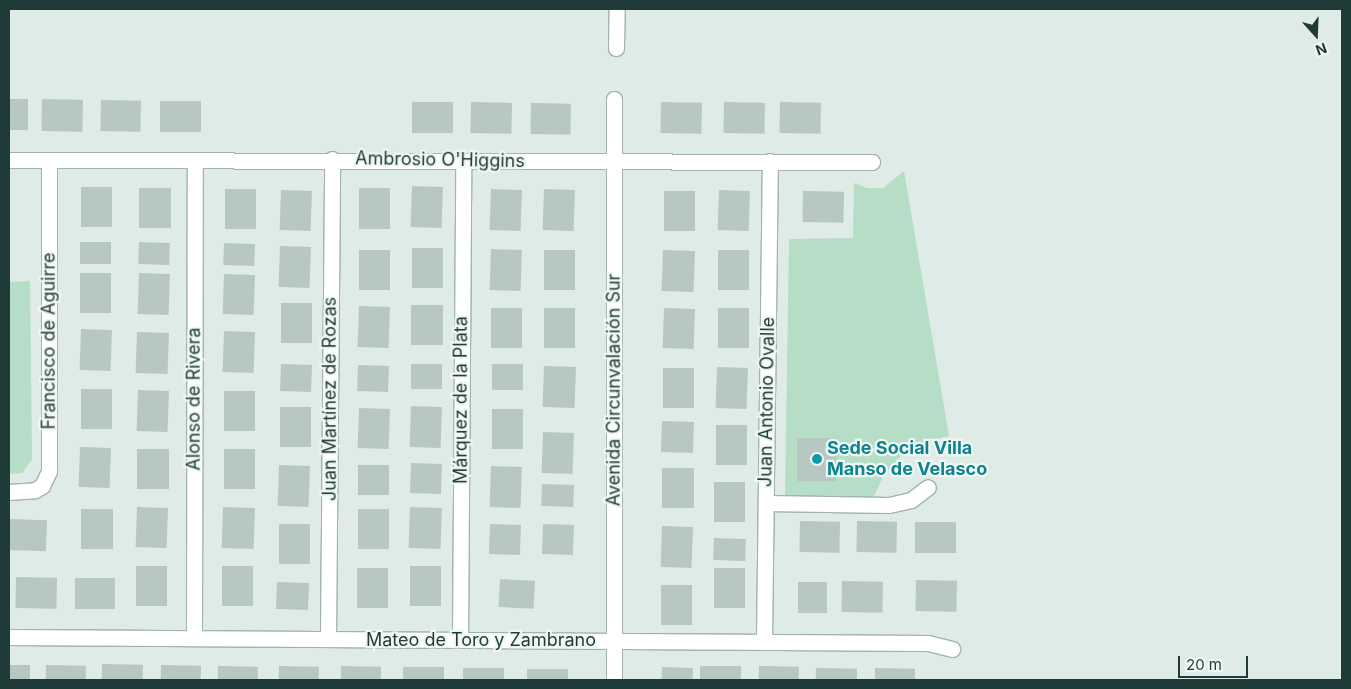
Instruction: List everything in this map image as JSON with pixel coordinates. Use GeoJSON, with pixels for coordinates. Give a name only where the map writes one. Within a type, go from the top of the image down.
{"type":"FeatureCollection","features":[{"type":"Feature","properties":{"kind":"street"},"geometry":{"type":"LineString","coordinates":[[616,48],[617,9]]}},
{"type":"Feature","properties":{"kind":"street","name":"Avenida Circunvalación Sur"},"geometry":{"type":"LineString","coordinates":[[614,99],[614,680]]}},
{"type":"Feature","properties":{"kind":"street","name":"Ambrosio O'Higgins"},"geometry":{"type":"LineString","coordinates":[[9,160],[332,159],[872,162]]}},
{"type":"Feature","properties":{"kind":"street","name":"Juan Martínez de Rozas"},"geometry":{"type":"LineString","coordinates":[[328,639],[332,159]]}},
{"type":"Feature","properties":{"kind":"street","name":"Francisco de Aguirre"},"geometry":{"type":"LineString","coordinates":[[9,492],[35,490],[42,486],[49,470],[49,160]]}},
{"type":"Feature","properties":{"kind":"street","name":"Alonso de Rivera"},"geometry":{"type":"LineString","coordinates":[[194,638],[195,160]]}},
{"type":"Feature","properties":{"kind":"street","name":"Márquez de la Plata"},"geometry":{"type":"LineString","coordinates":[[460,640],[463,161]]}},
{"type":"Feature","properties":{"kind":"street","name":"Juan Antonio Ovalle"},"geometry":{"type":"LineString","coordinates":[[764,642],[770,161]]}},
{"type":"Feature","properties":{"kind":"street"},"geometry":{"type":"LineString","coordinates":[[766,503],[889,505],[910,500],[928,487]]}},
{"type":"Feature","properties":{"kind":"street","name":"Mateo de Toro y Zambrano"},"geometry":{"type":"LineString","coordinates":[[9,636],[928,644],[952,649]]}},
{"type":"Feature","properties":{"kind":"green space"},"geometry":{"type":"Polygon","coordinates":[[[904,171],[949,436],[924,442],[902,455],[884,475],[873,498],[785,497],[789,239],[853,238],[854,183],[867,188],[883,188],[904,171]]]}},
{"type":"Feature","properties":{"kind":"green space"},"geometry":{"type":"Polygon","coordinates":[[[30,281],[32,460],[22,473],[9,474],[9,282],[30,281]]]}},
{"type":"Feature","properties":{"kind":"building"},"geometry":{"type":"Polygon","coordinates":[[[9,99],[28,99],[28,130],[9,130],[9,99]]]}},
{"type":"Feature","properties":{"kind":"building"},"geometry":{"type":"Polygon","coordinates":[[[42,99],[83,100],[82,132],[41,131],[42,99]]]}},
{"type":"Feature","properties":{"kind":"building"},"geometry":{"type":"Polygon","coordinates":[[[101,100],[141,101],[140,132],[100,131],[101,100]]]}},
{"type":"Feature","properties":{"kind":"building"},"geometry":{"type":"Polygon","coordinates":[[[160,101],[201,101],[201,132],[160,132],[160,101]]]}},
{"type":"Feature","properties":{"kind":"building"},"geometry":{"type":"Polygon","coordinates":[[[412,102],[453,102],[453,133],[412,133],[412,102]]]}},
{"type":"Feature","properties":{"kind":"building"},"geometry":{"type":"Polygon","coordinates":[[[471,102],[512,103],[511,134],[470,133],[471,102]]]}},
{"type":"Feature","properties":{"kind":"building"},"geometry":{"type":"Polygon","coordinates":[[[661,102],[702,103],[701,134],[660,133],[661,102]]]}},
{"type":"Feature","properties":{"kind":"building"},"geometry":{"type":"Polygon","coordinates":[[[724,102],[765,103],[764,134],[723,133],[724,102]]]}},
{"type":"Feature","properties":{"kind":"building"},"geometry":{"type":"Polygon","coordinates":[[[780,102],[821,103],[820,134],[779,133],[780,102]]]}},
{"type":"Feature","properties":{"kind":"building"},"geometry":{"type":"Polygon","coordinates":[[[531,103],[571,104],[570,135],[530,134],[531,103]]]}},
{"type":"Feature","properties":{"kind":"building"},"geometry":{"type":"Polygon","coordinates":[[[412,186],[443,187],[442,228],[411,227],[412,186]]]}},
{"type":"Feature","properties":{"kind":"building"},"geometry":{"type":"Polygon","coordinates":[[[81,187],[112,187],[112,227],[81,227],[81,187]]]}},
{"type":"Feature","properties":{"kind":"building"},"geometry":{"type":"Polygon","coordinates":[[[139,188],[171,188],[171,228],[139,228],[139,188]]]}},
{"type":"Feature","properties":{"kind":"building"},"geometry":{"type":"Polygon","coordinates":[[[359,188],[390,188],[390,229],[359,229],[359,188]]]}},
{"type":"Feature","properties":{"kind":"building"},"geometry":{"type":"Polygon","coordinates":[[[225,189],[256,189],[256,229],[225,229],[225,189]]]}},
{"type":"Feature","properties":{"kind":"building"},"geometry":{"type":"Polygon","coordinates":[[[491,189],[522,190],[521,231],[490,230],[491,189]]]}},
{"type":"Feature","properties":{"kind":"building"},"geometry":{"type":"Polygon","coordinates":[[[544,189],[575,190],[574,231],[543,230],[544,189]]]}},
{"type":"Feature","properties":{"kind":"building"},"geometry":{"type":"Polygon","coordinates":[[[281,190],[312,191],[311,231],[280,230],[281,190]]]}},
{"type":"Feature","properties":{"kind":"building"},"geometry":{"type":"Polygon","coordinates":[[[719,190],[750,191],[749,231],[718,230],[719,190]]]}},
{"type":"Feature","properties":{"kind":"building"},"geometry":{"type":"Polygon","coordinates":[[[664,191],[695,191],[695,231],[664,231],[664,191]]]}},
{"type":"Feature","properties":{"kind":"building"},"geometry":{"type":"Polygon","coordinates":[[[803,191],[844,192],[843,223],[802,222],[803,191]]]}},
{"type":"Feature","properties":{"kind":"building"},"geometry":{"type":"Polygon","coordinates":[[[80,242],[111,242],[111,264],[80,264],[80,242]]]}},
{"type":"Feature","properties":{"kind":"building"},"geometry":{"type":"Polygon","coordinates":[[[139,242],[170,243],[169,265],[138,264],[139,242]]]}},
{"type":"Feature","properties":{"kind":"building"},"geometry":{"type":"Polygon","coordinates":[[[224,243],[255,244],[254,266],[223,265],[224,243]]]}},
{"type":"Feature","properties":{"kind":"building"},"geometry":{"type":"Polygon","coordinates":[[[280,246],[311,247],[310,288],[279,287],[280,246]]]}},
{"type":"Feature","properties":{"kind":"building"},"geometry":{"type":"Polygon","coordinates":[[[412,248],[443,248],[443,288],[412,288],[412,248]]]}},
{"type":"Feature","properties":{"kind":"building"},"geometry":{"type":"Polygon","coordinates":[[[491,249],[522,250],[521,291],[490,290],[491,249]]]}},
{"type":"Feature","properties":{"kind":"building"},"geometry":{"type":"Polygon","coordinates":[[[359,250],[390,250],[390,290],[359,290],[359,250]]]}},
{"type":"Feature","properties":{"kind":"building"},"geometry":{"type":"Polygon","coordinates":[[[544,250],[575,250],[575,290],[544,290],[544,250]]]}},
{"type":"Feature","properties":{"kind":"building"},"geometry":{"type":"Polygon","coordinates":[[[663,250],[695,251],[694,292],[662,291],[663,250]]]}},
{"type":"Feature","properties":{"kind":"building"},"geometry":{"type":"Polygon","coordinates":[[[718,250],[749,250],[749,290],[718,290],[718,250]]]}},
{"type":"Feature","properties":{"kind":"building"},"geometry":{"type":"Polygon","coordinates":[[[80,273],[111,273],[111,313],[80,313],[80,273]]]}},
{"type":"Feature","properties":{"kind":"building"},"geometry":{"type":"Polygon","coordinates":[[[139,273],[170,274],[169,315],[138,314],[139,273]]]}},
{"type":"Feature","properties":{"kind":"building"},"geometry":{"type":"Polygon","coordinates":[[[224,274],[255,275],[254,315],[223,314],[224,274]]]}},
{"type":"Feature","properties":{"kind":"building"},"geometry":{"type":"Polygon","coordinates":[[[281,303],[312,303],[312,343],[281,343],[281,303]]]}},
{"type":"Feature","properties":{"kind":"building"},"geometry":{"type":"Polygon","coordinates":[[[411,305],[443,305],[443,345],[411,345],[411,305]]]}},
{"type":"Feature","properties":{"kind":"building"},"geometry":{"type":"Polygon","coordinates":[[[359,306],[390,307],[389,348],[358,347],[359,306]]]}},
{"type":"Feature","properties":{"kind":"building"},"geometry":{"type":"Polygon","coordinates":[[[491,308],[522,308],[522,348],[491,348],[491,308]]]}},
{"type":"Feature","properties":{"kind":"building"},"geometry":{"type":"Polygon","coordinates":[[[544,308],[575,308],[575,348],[544,348],[544,308]]]}},
{"type":"Feature","properties":{"kind":"building"},"geometry":{"type":"Polygon","coordinates":[[[664,308],[695,309],[694,349],[663,348],[664,308]]]}},
{"type":"Feature","properties":{"kind":"building"},"geometry":{"type":"Polygon","coordinates":[[[718,308],[749,308],[749,348],[718,348],[718,308]]]}},
{"type":"Feature","properties":{"kind":"building"},"geometry":{"type":"Polygon","coordinates":[[[81,329],[112,330],[111,371],[80,370],[81,329]]]}},
{"type":"Feature","properties":{"kind":"building"},"geometry":{"type":"Polygon","coordinates":[[[224,331],[255,332],[254,373],[223,372],[224,331]]]}},
{"type":"Feature","properties":{"kind":"building"},"geometry":{"type":"Polygon","coordinates":[[[137,332],[169,333],[168,374],[136,373],[137,332]]]}},
{"type":"Feature","properties":{"kind":"building"},"geometry":{"type":"Polygon","coordinates":[[[281,364],[312,365],[311,392],[280,391],[281,364]]]}},
{"type":"Feature","properties":{"kind":"building"},"geometry":{"type":"Polygon","coordinates":[[[411,364],[442,364],[442,389],[411,389],[411,364]]]}},
{"type":"Feature","properties":{"kind":"building"},"geometry":{"type":"Polygon","coordinates":[[[492,364],[523,364],[523,390],[492,390],[492,364]]]}},
{"type":"Feature","properties":{"kind":"building"},"geometry":{"type":"Polygon","coordinates":[[[358,365],[389,366],[388,392],[357,391],[358,365]]]}},
{"type":"Feature","properties":{"kind":"building"},"geometry":{"type":"Polygon","coordinates":[[[544,366],[576,367],[575,408],[543,407],[544,366]]]}},
{"type":"Feature","properties":{"kind":"building"},"geometry":{"type":"Polygon","coordinates":[[[717,367],[748,368],[747,409],[716,408],[717,367]]]}},
{"type":"Feature","properties":{"kind":"building"},"geometry":{"type":"Polygon","coordinates":[[[663,368],[694,368],[694,408],[663,408],[663,368]]]}},
{"type":"Feature","properties":{"kind":"building"},"geometry":{"type":"Polygon","coordinates":[[[81,389],[112,389],[112,429],[81,429],[81,389]]]}},
{"type":"Feature","properties":{"kind":"building"},"geometry":{"type":"Polygon","coordinates":[[[138,390],[169,391],[168,432],[137,431],[138,390]]]}},
{"type":"Feature","properties":{"kind":"building"},"geometry":{"type":"Polygon","coordinates":[[[224,391],[255,391],[255,431],[224,431],[224,391]]]}},
{"type":"Feature","properties":{"kind":"building"},"geometry":{"type":"Polygon","coordinates":[[[411,406],[442,407],[441,448],[410,447],[411,406]]]}},
{"type":"Feature","properties":{"kind":"building"},"geometry":{"type":"Polygon","coordinates":[[[280,407],[311,407],[311,447],[280,447],[280,407]]]}},
{"type":"Feature","properties":{"kind":"building"},"geometry":{"type":"Polygon","coordinates":[[[359,408],[390,409],[389,449],[358,448],[359,408]]]}},
{"type":"Feature","properties":{"kind":"building"},"geometry":{"type":"Polygon","coordinates":[[[492,409],[523,409],[523,449],[492,449],[492,409]]]}},
{"type":"Feature","properties":{"kind":"building"},"geometry":{"type":"Polygon","coordinates":[[[662,421],[694,422],[693,453],[661,452],[662,421]]]}},
{"type":"Feature","properties":{"kind":"building"},"geometry":{"type":"Polygon","coordinates":[[[716,425],[747,425],[747,465],[716,465],[716,425]]]}},
{"type":"Feature","properties":{"kind":"building"},"geometry":{"type":"Polygon","coordinates":[[[543,432],[574,433],[573,474],[542,473],[543,432]]]}},
{"type":"Feature","properties":{"kind":"building","name":"Sede Social Villa Manso de Velasco"},"geometry":{"type":"Polygon","coordinates":[[[797,438],[836,438],[836,481],[797,481],[797,438]]]}},
{"type":"Feature","properties":{"kind":"building"},"geometry":{"type":"Polygon","coordinates":[[[80,447],[111,448],[110,488],[79,487],[80,447]]]}},
{"type":"Feature","properties":{"kind":"building"},"geometry":{"type":"Polygon","coordinates":[[[137,449],[169,449],[169,489],[137,489],[137,449]]]}},
{"type":"Feature","properties":{"kind":"building"},"geometry":{"type":"Polygon","coordinates":[[[224,449],[255,449],[255,489],[224,489],[224,449]]]}},
{"type":"Feature","properties":{"kind":"building"},"geometry":{"type":"Polygon","coordinates":[[[411,463],[442,464],[441,494],[410,493],[411,463]]]}},
{"type":"Feature","properties":{"kind":"building"},"geometry":{"type":"Polygon","coordinates":[[[279,465],[310,466],[309,507],[278,506],[279,465]]]}},
{"type":"Feature","properties":{"kind":"building"},"geometry":{"type":"Polygon","coordinates":[[[358,465],[389,465],[389,495],[358,495],[358,465]]]}},
{"type":"Feature","properties":{"kind":"building"},"geometry":{"type":"Polygon","coordinates":[[[491,466],[522,467],[521,508],[490,507],[491,466]]]}},
{"type":"Feature","properties":{"kind":"building"},"geometry":{"type":"Polygon","coordinates":[[[662,468],[694,468],[694,508],[662,508],[662,468]]]}},
{"type":"Feature","properties":{"kind":"building"},"geometry":{"type":"Polygon","coordinates":[[[714,482],[745,482],[745,522],[714,522],[714,482]]]}},
{"type":"Feature","properties":{"kind":"building"},"geometry":{"type":"Polygon","coordinates":[[[542,484],[574,485],[573,507],[541,506],[542,484]]]}},
{"type":"Feature","properties":{"kind":"building"},"geometry":{"type":"Polygon","coordinates":[[[137,507],[168,508],[167,548],[136,547],[137,507]]]}},
{"type":"Feature","properties":{"kind":"building"},"geometry":{"type":"Polygon","coordinates":[[[223,507],[255,508],[254,549],[222,548],[223,507]]]}},
{"type":"Feature","properties":{"kind":"building"},"geometry":{"type":"Polygon","coordinates":[[[410,507],[442,508],[441,549],[409,548],[410,507]]]}},
{"type":"Feature","properties":{"kind":"building"},"geometry":{"type":"Polygon","coordinates":[[[81,509],[113,509],[113,549],[81,549],[81,509]]]}},
{"type":"Feature","properties":{"kind":"building"},"geometry":{"type":"Polygon","coordinates":[[[358,509],[389,509],[389,549],[358,549],[358,509]]]}},
{"type":"Feature","properties":{"kind":"building"},"geometry":{"type":"Polygon","coordinates":[[[9,519],[47,520],[46,551],[9,550],[9,519]]]}},
{"type":"Feature","properties":{"kind":"building"},"geometry":{"type":"Polygon","coordinates":[[[800,521],[840,522],[839,553],[799,552],[800,521]]]}},
{"type":"Feature","properties":{"kind":"building"},"geometry":{"type":"Polygon","coordinates":[[[857,521],[897,522],[896,553],[856,552],[857,521]]]}},
{"type":"Feature","properties":{"kind":"building"},"geometry":{"type":"Polygon","coordinates":[[[915,522],[956,522],[956,553],[915,553],[915,522]]]}},
{"type":"Feature","properties":{"kind":"building"},"geometry":{"type":"Polygon","coordinates":[[[279,524],[310,524],[310,564],[279,564],[279,524]]]}},
{"type":"Feature","properties":{"kind":"building"},"geometry":{"type":"Polygon","coordinates":[[[490,524],[521,525],[520,555],[489,554],[490,524]]]}},
{"type":"Feature","properties":{"kind":"building"},"geometry":{"type":"Polygon","coordinates":[[[543,524],[574,525],[573,555],[542,554],[543,524]]]}},
{"type":"Feature","properties":{"kind":"building"},"geometry":{"type":"Polygon","coordinates":[[[662,526],[693,527],[692,568],[661,567],[662,526]]]}},
{"type":"Feature","properties":{"kind":"building"},"geometry":{"type":"Polygon","coordinates":[[[714,538],[746,539],[745,561],[713,560],[714,538]]]}},
{"type":"Feature","properties":{"kind":"building"},"geometry":{"type":"Polygon","coordinates":[[[136,566],[167,566],[167,606],[136,606],[136,566]]]}},
{"type":"Feature","properties":{"kind":"building"},"geometry":{"type":"Polygon","coordinates":[[[222,566],[253,566],[253,606],[222,606],[222,566]]]}},
{"type":"Feature","properties":{"kind":"building"},"geometry":{"type":"Polygon","coordinates":[[[410,566],[441,566],[441,606],[410,606],[410,566]]]}},
{"type":"Feature","properties":{"kind":"building"},"geometry":{"type":"Polygon","coordinates":[[[357,568],[388,568],[388,608],[357,608],[357,568]]]}},
{"type":"Feature","properties":{"kind":"building"},"geometry":{"type":"Polygon","coordinates":[[[714,568],[745,568],[745,608],[714,608],[714,568]]]}},
{"type":"Feature","properties":{"kind":"building"},"geometry":{"type":"Polygon","coordinates":[[[16,577],[57,578],[56,609],[15,608],[16,577]]]}},
{"type":"Feature","properties":{"kind":"building"},"geometry":{"type":"Polygon","coordinates":[[[75,578],[115,578],[115,609],[75,609],[75,578]]]}},
{"type":"Feature","properties":{"kind":"building"},"geometry":{"type":"Polygon","coordinates":[[[500,579],[535,581],[533,609],[499,607],[500,579]]]}},
{"type":"Feature","properties":{"kind":"building"},"geometry":{"type":"Polygon","coordinates":[[[916,580],[957,581],[956,612],[915,611],[916,580]]]}},
{"type":"Feature","properties":{"kind":"building"},"geometry":{"type":"Polygon","coordinates":[[[842,581],[883,582],[882,613],[841,612],[842,581]]]}},
{"type":"Feature","properties":{"kind":"building"},"geometry":{"type":"Polygon","coordinates":[[[277,582],[309,583],[308,610],[276,609],[277,582]]]}},
{"type":"Feature","properties":{"kind":"building"},"geometry":{"type":"Polygon","coordinates":[[[798,582],[827,582],[827,613],[798,613],[798,582]]]}},
{"type":"Feature","properties":{"kind":"building"},"geometry":{"type":"Polygon","coordinates":[[[661,585],[692,585],[692,625],[661,625],[661,585]]]}},
{"type":"Feature","properties":{"kind":"building"},"geometry":{"type":"Polygon","coordinates":[[[102,664],[143,665],[143,680],[102,680],[102,664]]]}},
{"type":"Feature","properties":{"kind":"building"},"geometry":{"type":"Polygon","coordinates":[[[9,665],[30,665],[30,680],[9,680],[9,665]]]}},
{"type":"Feature","properties":{"kind":"building"},"geometry":{"type":"Polygon","coordinates":[[[46,665],[86,666],[86,680],[46,680],[46,665]]]}},
{"type":"Feature","properties":{"kind":"building"},"geometry":{"type":"Polygon","coordinates":[[[161,665],[201,666],[201,680],[161,680],[161,665]]]}},
{"type":"Feature","properties":{"kind":"building"},"geometry":{"type":"Polygon","coordinates":[[[218,666],[258,667],[258,680],[218,680],[218,666]]]}},
{"type":"Feature","properties":{"kind":"building"},"geometry":{"type":"Polygon","coordinates":[[[279,666],[319,667],[319,680],[279,680],[279,666]]]}},
{"type":"Feature","properties":{"kind":"building"},"geometry":{"type":"Polygon","coordinates":[[[341,666],[381,667],[381,680],[341,680],[341,666]]]}},
{"type":"Feature","properties":{"kind":"building"},"geometry":{"type":"Polygon","coordinates":[[[700,666],[741,666],[741,680],[700,680],[700,666]]]}},
{"type":"Feature","properties":{"kind":"building"},"geometry":{"type":"Polygon","coordinates":[[[759,666],[799,667],[799,680],[759,680],[759,666]]]}},
{"type":"Feature","properties":{"kind":"building"},"geometry":{"type":"Polygon","coordinates":[[[403,667],[444,667],[444,680],[403,680],[403,667]]]}},
{"type":"Feature","properties":{"kind":"building"},"geometry":{"type":"Polygon","coordinates":[[[662,667],[693,668],[693,680],[662,680],[662,667]]]}},
{"type":"Feature","properties":{"kind":"building"},"geometry":{"type":"Polygon","coordinates":[[[463,668],[504,668],[504,680],[463,680],[463,668]]]}},
{"type":"Feature","properties":{"kind":"building"},"geometry":{"type":"Polygon","coordinates":[[[816,668],[857,669],[857,680],[816,680],[816,668]]]}},
{"type":"Feature","properties":{"kind":"building"},"geometry":{"type":"Polygon","coordinates":[[[875,668],[915,669],[915,680],[875,680],[875,668]]]}},
{"type":"Feature","properties":{"kind":"building"},"geometry":{"type":"Polygon","coordinates":[[[527,669],[568,669],[568,680],[527,680],[527,669]]]}},
{"type":"Feature","properties":{"kind":"place","name":"Sede Social Villa Manso de Velasco"},"geometry":{"type":"Point","coordinates":[817,459]}}]}
